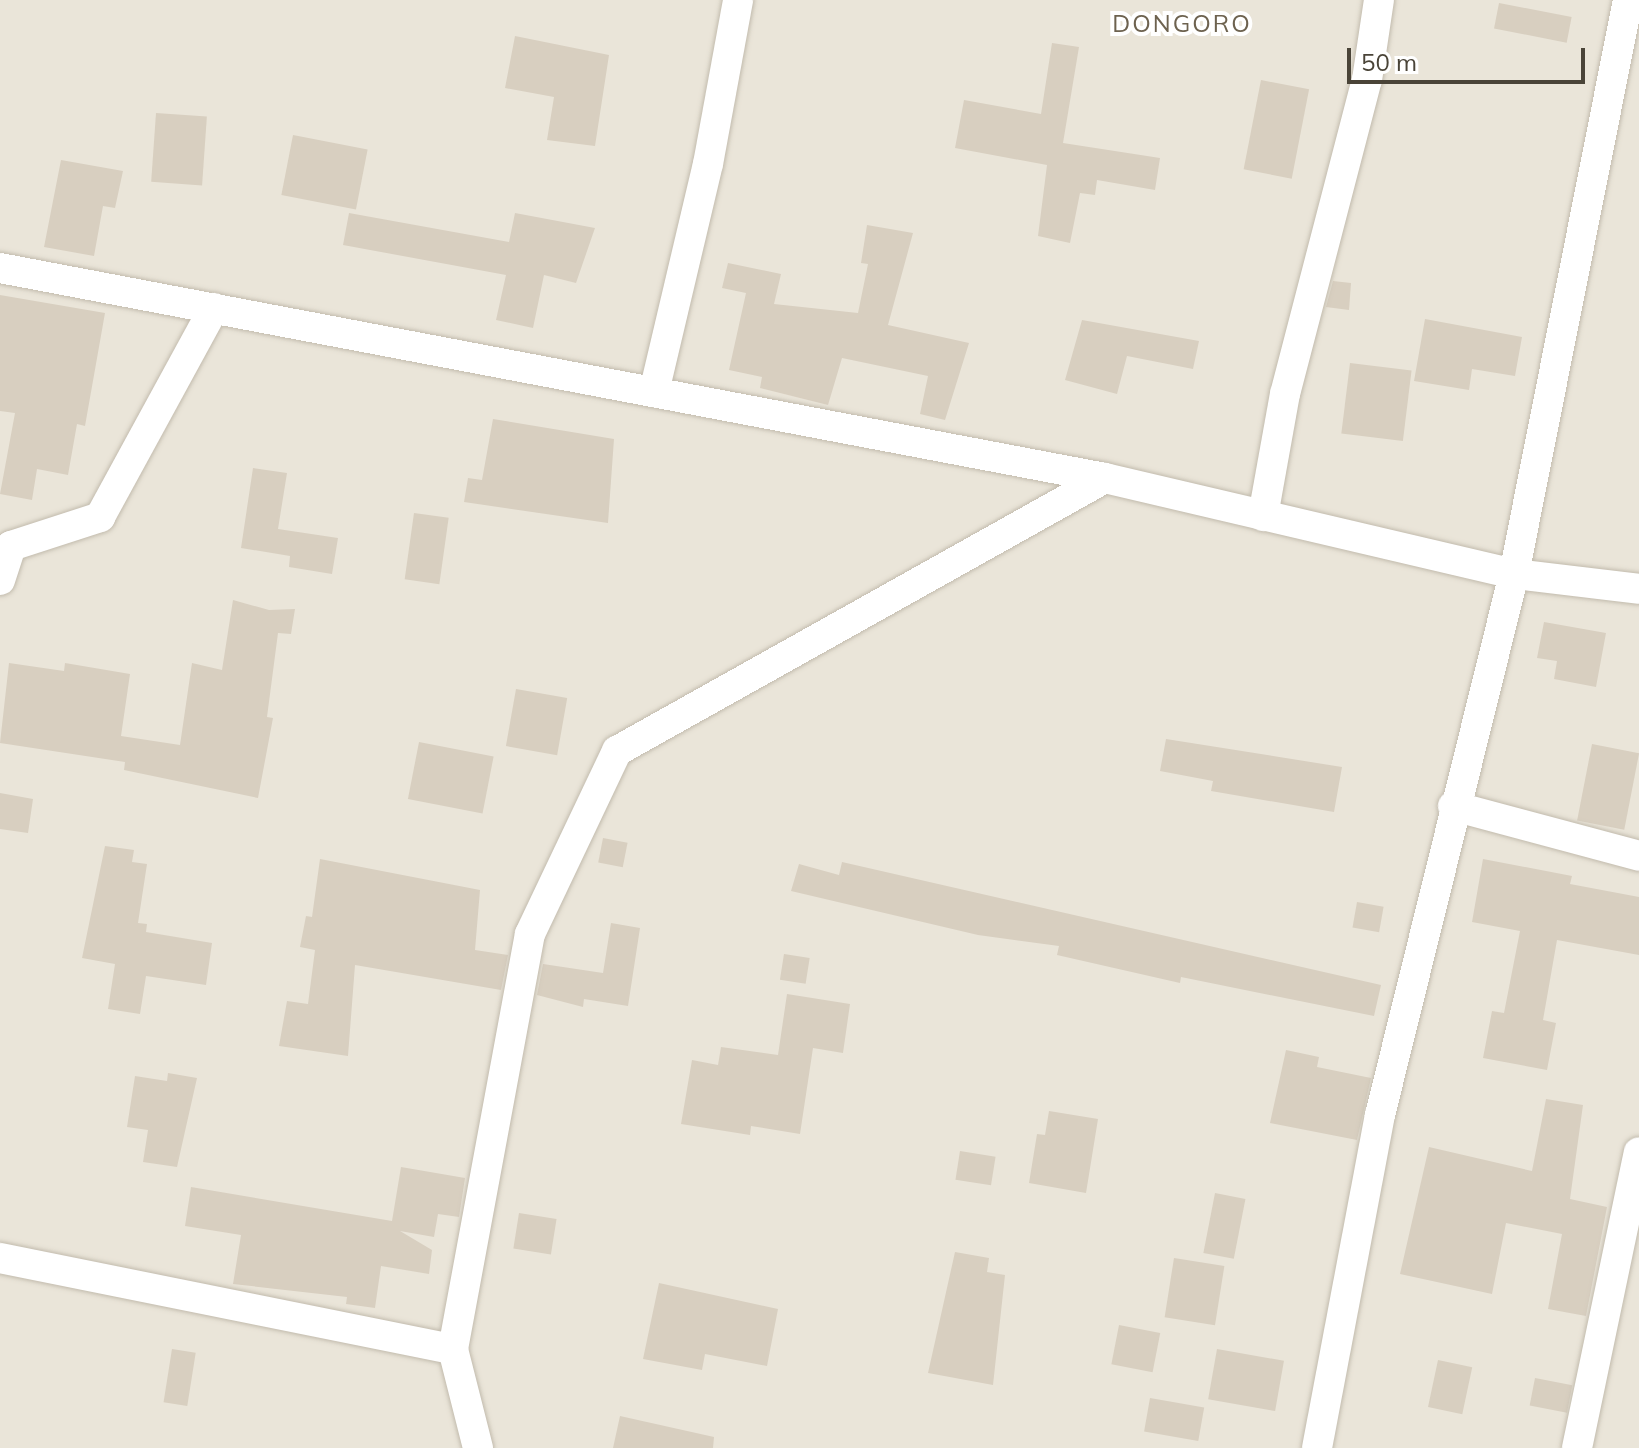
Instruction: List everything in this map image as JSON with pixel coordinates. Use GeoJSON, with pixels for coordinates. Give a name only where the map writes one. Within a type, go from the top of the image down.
{"type":"FeatureCollection","features":[{"type":"Feature","properties":{"kind":"street"},"geometry":{"type":"LineString","coordinates":[[654,392],[708,164],[738,0]]}},
{"type":"Feature","properties":{"kind":"street"},"geometry":{"type":"LineString","coordinates":[[1263,516],[1285,394],[1367,80],[1379,0]]}},
{"type":"Feature","properties":{"kind":"street"},"geometry":{"type":"LineString","coordinates":[[1317,1448],[1380,1115],[1453,806],[1514,574],[1628,0]]}},
{"type":"Feature","properties":{"kind":"street"},"geometry":{"type":"LineString","coordinates":[[0,268],[1105,478],[1514,574],[1639,589]]}},
{"type":"Feature","properties":{"kind":"street"},"geometry":{"type":"LineString","coordinates":[[0,580],[11,546],[100,517],[214,308]]}},
{"type":"Feature","properties":{"kind":"street"},"geometry":{"type":"LineString","coordinates":[[478,1448],[453,1349],[530,934],[617,751],[1105,478]]}},
{"type":"Feature","properties":{"kind":"street"},"geometry":{"type":"LineString","coordinates":[[1453,806],[1639,856]]}},
{"type":"Feature","properties":{"kind":"street"},"geometry":{"type":"LineString","coordinates":[[1577,1448],[1639,1152]]}},
{"type":"Feature","properties":{"kind":"street"},"geometry":{"type":"LineString","coordinates":[[0,1258],[453,1349]]}},
{"type":"Feature","properties":{"kind":"shaded area"},"geometry":{"type":"Polygon","coordinates":[[[0,0],[1639,0],[1639,1448],[0,1448],[0,0]]]}},
{"type":"Feature","properties":{"kind":"building"},"geometry":{"type":"Polygon","coordinates":[[[1499,3],[1572,17],[1567,43],[1494,29],[1499,3]]]}},
{"type":"Feature","properties":{"kind":"building"},"geometry":{"type":"Polygon","coordinates":[[[515,36],[609,55],[595,146],[547,140],[554,97],[505,88],[515,36]]]}},
{"type":"Feature","properties":{"kind":"building"},"geometry":{"type":"Polygon","coordinates":[[[1052,43],[1079,47],[1063,143],[1160,158],[1155,190],[1097,180],[1095,195],[1080,193],[1070,243],[1038,236],[1047,165],[955,148],[964,100],[1041,114],[1052,43]]]}},
{"type":"Feature","properties":{"kind":"building"},"geometry":{"type":"Polygon","coordinates":[[[1261,80],[1309,89],[1292,179],[1244,169],[1261,80]]]}},
{"type":"Feature","properties":{"kind":"building"},"geometry":{"type":"Polygon","coordinates":[[[156,113],[207,117],[202,185],[151,182],[156,113]]]}},
{"type":"Feature","properties":{"kind":"building"},"geometry":{"type":"Polygon","coordinates":[[[293,135],[368,150],[356,209],[281,195],[293,135]]]}},
{"type":"Feature","properties":{"kind":"building"},"geometry":{"type":"Polygon","coordinates":[[[61,160],[123,171],[115,208],[103,206],[94,256],[44,247],[61,160]]]}},
{"type":"Feature","properties":{"kind":"building"},"geometry":{"type":"Polygon","coordinates":[[[349,213],[509,242],[515,213],[595,228],[576,283],[544,275],[533,328],[496,320],[506,275],[343,245],[349,213]]]}},
{"type":"Feature","properties":{"kind":"building"},"geometry":{"type":"Polygon","coordinates":[[[867,225],[913,233],[888,325],[969,343],[945,420],[920,414],[928,376],[842,358],[828,405],[760,388],[762,377],[729,370],[746,293],[722,288],[728,263],[781,274],[774,304],[858,313],[868,264],[861,263],[867,225]]]}},
{"type":"Feature","properties":{"kind":"building"},"geometry":{"type":"Polygon","coordinates":[[[1333,281],[1351,283],[1349,310],[1326,307],[1333,281]]]}},
{"type":"Feature","properties":{"kind":"building"},"geometry":{"type":"Polygon","coordinates":[[[0,295],[105,313],[85,426],[77,424],[68,475],[37,469],[32,500],[0,494],[15,413],[0,411],[0,295]]]}},
{"type":"Feature","properties":{"kind":"building"},"geometry":{"type":"Polygon","coordinates":[[[1425,319],[1522,337],[1515,376],[1472,369],[1469,390],[1414,381],[1425,319]]]}},
{"type":"Feature","properties":{"kind":"building"},"geometry":{"type":"Polygon","coordinates":[[[1082,320],[1199,341],[1193,369],[1127,356],[1117,394],[1065,380],[1082,320]]]}},
{"type":"Feature","properties":{"kind":"building"},"geometry":{"type":"Polygon","coordinates":[[[1350,363],[1412,371],[1403,441],[1341,433],[1350,363]]]}},
{"type":"Feature","properties":{"kind":"building"},"geometry":{"type":"Polygon","coordinates":[[[493,419],[614,439],[608,523],[464,502],[468,478],[482,480],[493,419]]]}},
{"type":"Feature","properties":{"kind":"building"},"geometry":{"type":"Polygon","coordinates":[[[253,468],[287,473],[278,529],[338,538],[332,574],[289,567],[290,556],[241,548],[253,468]]]}},
{"type":"Feature","properties":{"kind":"building"},"geometry":{"type":"Polygon","coordinates":[[[414,513],[449,518],[439,584],[405,579],[414,513]]]}},
{"type":"Feature","properties":{"kind":"building"},"geometry":{"type":"Polygon","coordinates":[[[233,600],[269,610],[295,609],[291,634],[278,633],[267,717],[273,718],[258,798],[124,770],[125,762],[0,743],[9,663],[64,671],[65,663],[130,674],[121,736],[180,745],[192,663],[222,670],[233,600]]]}},
{"type":"Feature","properties":{"kind":"building"},"geometry":{"type":"Polygon","coordinates":[[[1544,622],[1606,633],[1596,687],[1554,679],[1557,661],[1537,658],[1544,622]]]}},
{"type":"Feature","properties":{"kind":"building"},"geometry":{"type":"Polygon","coordinates":[[[516,689],[567,698],[557,755],[506,746],[516,689]]]}},
{"type":"Feature","properties":{"kind":"building"},"geometry":{"type":"Polygon","coordinates":[[[1166,739],[1342,767],[1334,812],[1211,791],[1213,781],[1160,771],[1166,739]]]}},
{"type":"Feature","properties":{"kind":"building"},"geometry":{"type":"Polygon","coordinates":[[[419,742],[494,757],[483,813],[408,799],[419,742]]]}},
{"type":"Feature","properties":{"kind":"building"},"geometry":{"type":"Polygon","coordinates":[[[1592,744],[1639,753],[1624,830],[1577,821],[1592,744]]]}},
{"type":"Feature","properties":{"kind":"building"},"geometry":{"type":"Polygon","coordinates":[[[0,793],[33,799],[28,833],[0,829],[0,793]]]}},
{"type":"Feature","properties":{"kind":"building"},"geometry":{"type":"Polygon","coordinates":[[[603,838],[628,843],[623,867],[598,863],[603,838]]]}},
{"type":"Feature","properties":{"kind":"building"},"geometry":{"type":"Polygon","coordinates":[[[105,846],[134,850],[132,862],[147,864],[138,923],[147,924],[146,932],[212,943],[206,985],[146,976],[140,1014],[108,1009],[115,964],[82,958],[105,846]]]}},
{"type":"Feature","properties":{"kind":"building"},"geometry":{"type":"Polygon","coordinates":[[[320,859],[480,890],[475,950],[508,955],[501,990],[355,965],[348,1056],[279,1046],[287,1001],[308,1004],[315,950],[300,947],[306,916],[312,917],[320,859]]]}},
{"type":"Feature","properties":{"kind":"building"},"geometry":{"type":"Polygon","coordinates":[[[1483,859],[1572,876],[1570,884],[1639,897],[1639,955],[1557,940],[1543,1020],[1556,1023],[1547,1070],[1483,1058],[1492,1011],[1504,1013],[1520,931],[1472,922],[1483,859]]]}},
{"type":"Feature","properties":{"kind":"building"},"geometry":{"type":"Polygon","coordinates":[[[842,862],[1381,985],[1374,1016],[1181,977],[1180,983],[1057,955],[1059,946],[978,935],[791,891],[799,864],[839,875],[842,862]]]}},
{"type":"Feature","properties":{"kind":"building"},"geometry":{"type":"Polygon","coordinates":[[[1357,902],[1384,907],[1379,932],[1352,928],[1357,902]]]}},
{"type":"Feature","properties":{"kind":"building"},"geometry":{"type":"Polygon","coordinates":[[[611,923],[640,928],[628,1006],[584,999],[583,1007],[537,995],[543,964],[603,973],[611,923]]]}},
{"type":"Feature","properties":{"kind":"building"},"geometry":{"type":"Polygon","coordinates":[[[784,954],[810,958],[806,984],[780,980],[784,954]]]}},
{"type":"Feature","properties":{"kind":"building"},"geometry":{"type":"Polygon","coordinates":[[[787,994],[850,1004],[843,1053],[813,1048],[800,1134],[751,1126],[750,1135],[681,1124],[692,1060],[718,1065],[721,1047],[778,1055],[787,994]]]}},
{"type":"Feature","properties":{"kind":"building"},"geometry":{"type":"Polygon","coordinates":[[[1286,1050],[1319,1057],[1317,1067],[1371,1078],[1357,1140],[1270,1123],[1286,1050]]]}},
{"type":"Feature","properties":{"kind":"building"},"geometry":{"type":"Polygon","coordinates":[[[168,1073],[197,1078],[177,1167],[143,1162],[148,1130],[127,1127],[135,1076],[167,1081],[168,1073]]]}},
{"type":"Feature","properties":{"kind":"building"},"geometry":{"type":"Polygon","coordinates":[[[1546,1099],[1583,1105],[1570,1199],[1607,1207],[1586,1316],[1548,1309],[1562,1234],[1506,1223],[1492,1294],[1400,1274],[1429,1147],[1532,1171],[1546,1099]]]}},
{"type":"Feature","properties":{"kind":"building"},"geometry":{"type":"Polygon","coordinates":[[[1049,1111],[1098,1119],[1086,1193],[1029,1183],[1037,1134],[1045,1135],[1049,1111]]]}},
{"type":"Feature","properties":{"kind":"building"},"geometry":{"type":"Polygon","coordinates":[[[960,1151],[996,1157],[991,1185],[955,1180],[960,1151]]]}},
{"type":"Feature","properties":{"kind":"building"},"geometry":{"type":"Polygon","coordinates":[[[401,1167],[465,1178],[459,1217],[438,1214],[434,1237],[400,1231],[432,1250],[429,1274],[381,1266],[375,1308],[346,1304],[347,1297],[233,1284],[241,1235],[185,1226],[191,1187],[392,1221],[401,1167]]]}},
{"type":"Feature","properties":{"kind":"building"},"geometry":{"type":"Polygon","coordinates":[[[1215,1193],[1245,1199],[1234,1259],[1203,1253],[1215,1193]]]}},
{"type":"Feature","properties":{"kind":"building"},"geometry":{"type":"Polygon","coordinates":[[[519,1213],[557,1219],[551,1255],[513,1249],[519,1213]]]}},
{"type":"Feature","properties":{"kind":"building"},"geometry":{"type":"Polygon","coordinates":[[[955,1252],[989,1258],[987,1272],[1005,1275],[993,1385],[928,1373],[955,1252]]]}},
{"type":"Feature","properties":{"kind":"building"},"geometry":{"type":"Polygon","coordinates":[[[1174,1258],[1224,1266],[1215,1325],[1165,1317],[1174,1258]]]}},
{"type":"Feature","properties":{"kind":"building"},"geometry":{"type":"Polygon","coordinates":[[[659,1283],[778,1309],[767,1366],[705,1354],[702,1370],[643,1359],[659,1283]]]}},
{"type":"Feature","properties":{"kind":"building"},"geometry":{"type":"Polygon","coordinates":[[[1119,1325],[1160,1333],[1153,1372],[1111,1364],[1119,1325]]]}},
{"type":"Feature","properties":{"kind":"building"},"geometry":{"type":"Polygon","coordinates":[[[172,1349],[196,1353],[187,1406],[164,1402],[172,1349]]]}},
{"type":"Feature","properties":{"kind":"building"},"geometry":{"type":"Polygon","coordinates":[[[1217,1349],[1284,1361],[1275,1411],[1208,1399],[1217,1349]]]}},
{"type":"Feature","properties":{"kind":"building"},"geometry":{"type":"Polygon","coordinates":[[[1438,1360],[1472,1367],[1462,1414],[1428,1407],[1438,1360]]]}},
{"type":"Feature","properties":{"kind":"building"},"geometry":{"type":"Polygon","coordinates":[[[1535,1378],[1572,1385],[1567,1413],[1530,1405],[1535,1378]]]}},
{"type":"Feature","properties":{"kind":"building"},"geometry":{"type":"Polygon","coordinates":[[[1150,1398],[1204,1408],[1198,1441],[1144,1431],[1150,1398]]]}},
{"type":"Feature","properties":{"kind":"building"},"geometry":{"type":"Polygon","coordinates":[[[620,1416],[714,1437],[713,1448],[613,1448],[620,1416]]]}},
{"type":"Feature","properties":{"kind":"district","name":"DONGORO"},"geometry":{"type":"Point","coordinates":[1182,24]}}]}
